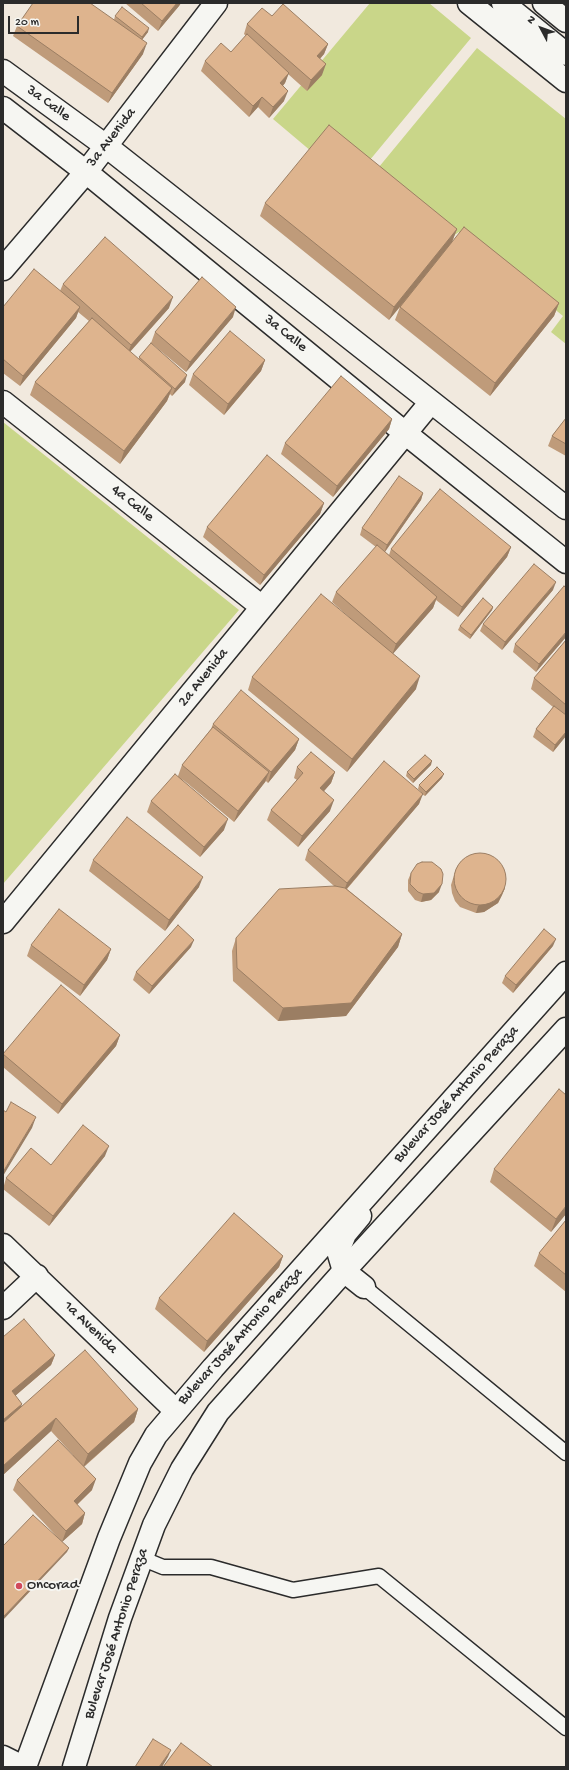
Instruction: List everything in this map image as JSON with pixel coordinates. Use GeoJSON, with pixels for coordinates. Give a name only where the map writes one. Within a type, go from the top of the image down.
{"type":"FeatureCollection","features":[{"type":"Feature","properties":{"kind":"street","name":"3a Avenida"},"geometry":{"type":"LineString","coordinates":[[3,269],[86,172],[216,3]]}},
{"type":"Feature","properties":{"kind":"street"},"geometry":{"type":"LineString","coordinates":[[469,3],[492,12],[566,81]]}},
{"type":"Feature","properties":{"kind":"street"},"geometry":{"type":"LineString","coordinates":[[503,3],[566,54]]}},
{"type":"Feature","properties":{"kind":"street"},"geometry":{"type":"LineString","coordinates":[[544,3],[563,14]]}},
{"type":"Feature","properties":{"kind":"street","name":"3a Calle"},"geometry":{"type":"LineString","coordinates":[[3,71],[106,146],[566,508]]}},
{"type":"Feature","properties":{"kind":"street","name":"3a Calle"},"geometry":{"type":"LineString","coordinates":[[3,108],[86,172],[405,433],[566,562]]}},
{"type":"Feature","properties":{"kind":"street","name":"4a Calle"},"geometry":{"type":"LineString","coordinates":[[3,402],[262,607]]}},
{"type":"Feature","properties":{"kind":"street","name":"2a Avenida"},"geometry":{"type":"LineString","coordinates":[[3,922],[432,402]]}},
{"type":"Feature","properties":{"kind":"street","name":"Bulevar José Antonio Peraza"},"geometry":{"type":"LineString","coordinates":[[24,1767],[109,1538],[137,1470],[156,1435],[566,973]]}},
{"type":"Feature","properties":{"kind":"street","name":"Bulevar José Antonio Peraza"},"geometry":{"type":"LineString","coordinates":[[74,1767],[120,1618],[154,1525],[182,1469],[218,1412],[344,1271],[566,1029]]}},
{"type":"Feature","properties":{"kind":"street"},"geometry":{"type":"LineString","coordinates":[[364,1287],[344,1271],[338,1251],[345,1234],[375,1197],[410,1147]]}},
{"type":"Feature","properties":{"kind":"street","name":"1a Avenida"},"geometry":{"type":"LineString","coordinates":[[3,1245],[176,1411]]}},
{"type":"Feature","properties":{"kind":"street"},"geometry":{"type":"LineString","coordinates":[[3,1308],[37,1276]]}},
{"type":"Feature","properties":{"kind":"street"},"geometry":{"type":"LineString","coordinates":[[3,1757],[24,1767]]}},
{"type":"Feature","properties":{"kind":"lane"},"geometry":{"type":"LineString","coordinates":[[364,1287],[566,1453]]}},
{"type":"Feature","properties":{"kind":"lane"},"geometry":{"type":"LineString","coordinates":[[141,1558],[163,1567],[211,1567],[293,1590],[379,1576],[566,1728]]}},
{"type":"Feature","properties":{"kind":"green space"},"geometry":{"type":"Polygon","coordinates":[[[370,3],[429,3],[471,38],[350,184],[273,119],[370,3]]]}},
{"type":"Feature","properties":{"kind":"green space"},"geometry":{"type":"Polygon","coordinates":[[[477,48],[566,119],[566,344],[551,332],[563,316],[459,232],[453,236],[374,173],[477,48]]]}},
{"type":"Feature","properties":{"kind":"green space"},"geometry":{"type":"Polygon","coordinates":[[[3,422],[239,610],[3,884],[3,422]]]}},
{"type":"Feature","properties":{"kind":"building"},"geometry":{"type":"Polygon","coordinates":[[[33,3],[90,3],[147,43],[112,93],[17,26],[33,3]]]}},
{"type":"Feature","properties":{"kind":"building"},"geometry":{"type":"Polygon","coordinates":[[[141,3],[177,3],[162,21],[141,3]]]}},
{"type":"Feature","properties":{"kind":"building"},"geometry":{"type":"Polygon","coordinates":[[[283,4],[328,44],[317,56],[326,64],[311,80],[247,24],[262,8],[272,16],[283,4]]]}},
{"type":"Feature","properties":{"kind":"building"},"geometry":{"type":"Polygon","coordinates":[[[122,7],[149,28],[142,37],[115,16],[122,7]]]}},
{"type":"Feature","properties":{"kind":"building"},"geometry":{"type":"Polygon","coordinates":[[[247,34],[289,73],[280,83],[288,91],[273,107],[262,97],[253,106],[205,61],[221,43],[231,52],[247,34]]]}},
{"type":"Feature","properties":{"kind":"building"},"geometry":{"type":"Polygon","coordinates":[[[329,125],[457,229],[394,307],[265,203],[329,125]]]}},
{"type":"Feature","properties":{"kind":"building"},"geometry":{"type":"Polygon","coordinates":[[[464,227],[559,303],[495,383],[400,307],[464,227]]]}},
{"type":"Feature","properties":{"kind":"building"},"geometry":{"type":"Polygon","coordinates":[[[105,237],[173,297],[131,345],[63,284],[105,237]]]}},
{"type":"Feature","properties":{"kind":"building"},"geometry":{"type":"Polygon","coordinates":[[[34,269],[80,307],[23,376],[3,359],[3,307],[34,269]]]}},
{"type":"Feature","properties":{"kind":"building"},"geometry":{"type":"Polygon","coordinates":[[[202,277],[236,307],[190,362],[155,332],[202,277]]]}},
{"type":"Feature","properties":{"kind":"building"},"geometry":{"type":"Polygon","coordinates":[[[92,318],[172,388],[124,451],[35,382],[92,318]]]}},
{"type":"Feature","properties":{"kind":"building"},"geometry":{"type":"Polygon","coordinates":[[[230,331],[265,360],[228,404],[193,374],[230,331]]]}},
{"type":"Feature","properties":{"kind":"building"},"geometry":{"type":"Polygon","coordinates":[[[151,343],[187,375],[175,389],[139,357],[151,343]]]}},
{"type":"Feature","properties":{"kind":"building"},"geometry":{"type":"Polygon","coordinates":[[[341,376],[392,419],[337,486],[285,443],[341,376]]]}},
{"type":"Feature","properties":{"kind":"building"},"geometry":{"type":"Polygon","coordinates":[[[566,418],[566,444],[552,436],[566,418]]]}},
{"type":"Feature","properties":{"kind":"building"},"geometry":{"type":"Polygon","coordinates":[[[267,455],[324,503],[264,575],[207,527],[267,455]]]}},
{"type":"Feature","properties":{"kind":"building"},"geometry":{"type":"Polygon","coordinates":[[[399,476],[423,493],[387,545],[362,528],[399,476]]]}},
{"type":"Feature","properties":{"kind":"building"},"geometry":{"type":"Polygon","coordinates":[[[440,489],[511,547],[462,607],[391,549],[440,489]]]}},
{"type":"Feature","properties":{"kind":"building"},"geometry":{"type":"Polygon","coordinates":[[[377,545],[437,597],[396,644],[336,592],[377,545]]]}},
{"type":"Feature","properties":{"kind":"building"},"geometry":{"type":"Polygon","coordinates":[[[534,564],[556,582],[505,642],[483,624],[534,564]]]}},
{"type":"Feature","properties":{"kind":"building"},"geometry":{"type":"Polygon","coordinates":[[[564,586],[566,588],[566,632],[539,664],[515,644],[564,586]]]}},
{"type":"Feature","properties":{"kind":"building"},"geometry":{"type":"Polygon","coordinates":[[[321,594],[420,676],[352,759],[252,677],[321,594]]]}},
{"type":"Feature","properties":{"kind":"building"},"geometry":{"type":"Polygon","coordinates":[[[483,598],[493,607],[471,635],[460,626],[483,598]]]}},
{"type":"Feature","properties":{"kind":"building"},"geometry":{"type":"Polygon","coordinates":[[[566,640],[566,705],[534,678],[566,640]]]}},
{"type":"Feature","properties":{"kind":"building"},"geometry":{"type":"Polygon","coordinates":[[[241,690],[299,739],[271,772],[213,724],[241,690]]]}},
{"type":"Feature","properties":{"kind":"building"},"geometry":{"type":"Polygon","coordinates":[[[554,706],[566,715],[566,732],[555,745],[536,729],[554,706]]]}},
{"type":"Feature","properties":{"kind":"building"},"geometry":{"type":"Polygon","coordinates":[[[213,727],[269,772],[238,811],[182,765],[213,727]]]}},
{"type":"Feature","properties":{"kind":"building"},"geometry":{"type":"Polygon","coordinates":[[[311,752],[335,772],[320,788],[334,800],[302,836],[271,810],[303,773],[297,767],[311,752]]]}},
{"type":"Feature","properties":{"kind":"building"},"geometry":{"type":"Polygon","coordinates":[[[425,755],[432,761],[414,779],[407,772],[425,755]]]}},
{"type":"Feature","properties":{"kind":"building"},"geometry":{"type":"Polygon","coordinates":[[[384,761],[423,794],[347,883],[308,850],[384,761]]]}},
{"type":"Feature","properties":{"kind":"building"},"geometry":{"type":"Polygon","coordinates":[[[437,767],[444,774],[426,792],[419,785],[437,767]]]}},
{"type":"Feature","properties":{"kind":"building"},"geometry":{"type":"Polygon","coordinates":[[[175,774],[228,819],[204,847],[151,801],[175,774]]]}},
{"type":"Feature","properties":{"kind":"building"},"geometry":{"type":"Polygon","coordinates":[[[127,817],[203,877],[169,920],[93,860],[127,817]]]}},
{"type":"Feature","properties":{"kind":"building"},"geometry":{"type":"Polygon","coordinates":[[[480,853],[494,857],[502,865],[506,879],[502,893],[494,901],[480,905],[466,901],[458,893],[454,879],[458,865],[466,857],[480,853]]]}},
{"type":"Feature","properties":{"kind":"building"},"geometry":{"type":"Polygon","coordinates":[[[422,862],[432,862],[441,869],[443,874],[442,884],[434,893],[423,894],[418,892],[410,884],[411,873],[417,864],[422,862]]]}},
{"type":"Feature","properties":{"kind":"building"},"geometry":{"type":"Polygon","coordinates":[[[335,886],[345,888],[402,934],[351,1003],[283,1008],[237,968],[236,938],[279,889],[335,886]]]}},
{"type":"Feature","properties":{"kind":"building"},"geometry":{"type":"Polygon","coordinates":[[[59,909],[111,949],[84,985],[31,945],[59,909]]]}},
{"type":"Feature","properties":{"kind":"building"},"geometry":{"type":"Polygon","coordinates":[[[178,925],[194,940],[152,986],[136,972],[178,925]]]}},
{"type":"Feature","properties":{"kind":"building"},"geometry":{"type":"Polygon","coordinates":[[[544,929],[556,939],[516,985],[505,976],[544,929]]]}},
{"type":"Feature","properties":{"kind":"building"},"geometry":{"type":"Polygon","coordinates":[[[61,985],[120,1035],[62,1104],[3,1054],[61,985]]]}},
{"type":"Feature","properties":{"kind":"building"},"geometry":{"type":"Polygon","coordinates":[[[559,1089],[566,1095],[566,1206],[556,1219],[494,1169],[559,1089]]]}},
{"type":"Feature","properties":{"kind":"building"},"geometry":{"type":"Polygon","coordinates":[[[11,1102],[36,1117],[3,1172],[3,1110],[6,1112],[11,1102]]]}},
{"type":"Feature","properties":{"kind":"building"},"geometry":{"type":"Polygon","coordinates":[[[83,1125],[109,1146],[53,1216],[6,1178],[31,1148],[51,1165],[83,1125]]]}},
{"type":"Feature","properties":{"kind":"building"},"geometry":{"type":"Polygon","coordinates":[[[234,1213],[283,1256],[207,1341],[159,1298],[234,1213]]]}},
{"type":"Feature","properties":{"kind":"building"},"geometry":{"type":"Polygon","coordinates":[[[566,1220],[566,1275],[539,1253],[566,1220]]]}},
{"type":"Feature","properties":{"kind":"building"},"geometry":{"type":"Polygon","coordinates":[[[24,1319],[55,1355],[12,1391],[22,1404],[3,1420],[3,1337],[24,1319]]]}},
{"type":"Feature","properties":{"kind":"building"},"geometry":{"type":"Polygon","coordinates":[[[85,1350],[138,1409],[88,1454],[56,1418],[3,1466],[3,1423],[85,1350]]]}},
{"type":"Feature","properties":{"kind":"building"},"geometry":{"type":"Polygon","coordinates":[[[58,1440],[96,1479],[74,1501],[85,1513],[66,1531],[17,1480],[58,1440]]]}},
{"type":"Feature","properties":{"kind":"building","name":"Oncorad"},"geometry":{"type":"Polygon","coordinates":[[[33,1515],[69,1548],[3,1617],[3,1546],[33,1515]]]}},
{"type":"Feature","properties":{"kind":"building"},"geometry":{"type":"Polygon","coordinates":[[[153,1739],[171,1750],[159,1767],[135,1767],[153,1739]]]}},
{"type":"Feature","properties":{"kind":"building"},"geometry":{"type":"Polygon","coordinates":[[[181,1743],[213,1767],[163,1767],[181,1743]]]}},
{"type":"Feature","properties":{"kind":"place","name":"Oncorad"},"geometry":{"type":"Point","coordinates":[19,1586]}}]}
